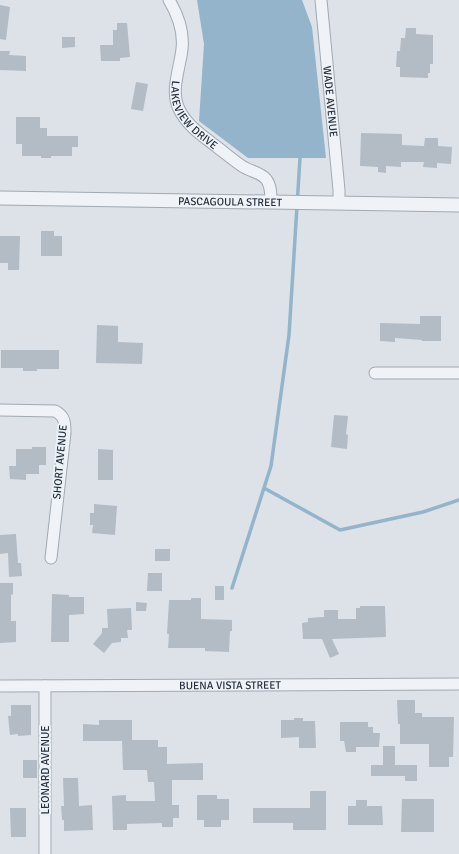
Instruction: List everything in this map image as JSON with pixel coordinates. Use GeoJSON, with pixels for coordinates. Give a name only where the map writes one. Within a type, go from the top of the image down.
{"type":"FeatureCollection","features":[{"type":"Feature","properties":{"kind":"street","name":"LAKEVIEW DRIVE"},"geometry":{"type":"LineString","coordinates":[[169,0],[180,23],[182,33],[182,48],[176,83],[178,108],[192,128],[242,167],[263,176],[266,179],[270,186],[271,202]]}},
{"type":"Feature","properties":{"kind":"street","name":"WADE AVENUE"},"geometry":{"type":"LineString","coordinates":[[321,0],[339,203]]}},
{"type":"Feature","properties":{"kind":"street","name":"PASCAGOULA STREET"},"geometry":{"type":"LineString","coordinates":[[0,198],[459,205]]}},
{"type":"Feature","properties":{"kind":"street"},"geometry":{"type":"LineString","coordinates":[[375,373],[459,373]]}},
{"type":"Feature","properties":{"kind":"street","name":"SHORT AVENUE"},"geometry":{"type":"LineString","coordinates":[[0,410],[55,411],[64,419],[65,433],[51,558]]}},
{"type":"Feature","properties":{"kind":"street","name":"BUENA VISTA STREET"},"geometry":{"type":"LineString","coordinates":[[0,686],[459,684]]}},
{"type":"Feature","properties":{"kind":"street","name":"LEONARD AVENUE"},"geometry":{"type":"LineString","coordinates":[[45,686],[45,854]]}},
{"type":"Feature","properties":{"kind":"water"},"geometry":{"type":"Polygon","coordinates":[[[197,0],[302,0],[312,27],[326,158],[248,158],[199,121],[204,44],[197,0]]]}},
{"type":"Feature","properties":{"kind":"building"},"geometry":{"type":"Polygon","coordinates":[[[0,5],[10,7],[6,40],[0,39],[0,5]]]}},
{"type":"Feature","properties":{"kind":"building"},"geometry":{"type":"Polygon","coordinates":[[[117,23],[127,23],[130,57],[120,58],[120,61],[101,61],[100,45],[113,45],[113,30],[117,30],[117,23]]]}},
{"type":"Feature","properties":{"kind":"building"},"geometry":{"type":"Polygon","coordinates":[[[406,28],[416,28],[416,34],[433,35],[433,64],[430,64],[430,73],[428,73],[428,78],[400,77],[400,67],[396,67],[397,51],[400,51],[401,38],[405,38],[406,28]]]}},
{"type":"Feature","properties":{"kind":"building"},"geometry":{"type":"Polygon","coordinates":[[[62,37],[75,37],[75,47],[62,48],[62,37]]]}},
{"type":"Feature","properties":{"kind":"building"},"geometry":{"type":"Polygon","coordinates":[[[0,51],[10,51],[9,55],[26,56],[26,71],[0,70],[0,51]]]}},
{"type":"Feature","properties":{"kind":"building"},"geometry":{"type":"Polygon","coordinates":[[[136,82],[148,84],[143,111],[131,109],[136,82]]]}},
{"type":"Feature","properties":{"kind":"building"},"geometry":{"type":"Polygon","coordinates":[[[16,117],[40,117],[40,128],[47,128],[47,136],[78,136],[78,147],[72,147],[72,156],[51,156],[51,158],[41,158],[41,156],[22,156],[22,144],[16,144],[16,117]]]}},
{"type":"Feature","properties":{"kind":"building"},"geometry":{"type":"Polygon","coordinates":[[[361,133],[402,134],[402,145],[424,146],[425,138],[438,138],[438,146],[452,147],[451,164],[437,163],[437,168],[423,167],[424,162],[401,162],[401,167],[386,166],[386,173],[378,172],[378,167],[360,166],[361,133]]]}},
{"type":"Feature","properties":{"kind":"building"},"geometry":{"type":"Polygon","coordinates":[[[41,231],[54,231],[54,236],[62,236],[62,256],[41,256],[41,231]]]}},
{"type":"Feature","properties":{"kind":"building"},"geometry":{"type":"Polygon","coordinates":[[[0,236],[20,236],[19,270],[8,270],[8,263],[0,263],[0,236]]]}},
{"type":"Feature","properties":{"kind":"building"},"geometry":{"type":"Polygon","coordinates":[[[420,316],[441,316],[441,341],[422,341],[395,338],[395,342],[380,341],[380,323],[420,324],[420,316]]]}},
{"type":"Feature","properties":{"kind":"building"},"geometry":{"type":"Polygon","coordinates":[[[97,325],[118,326],[118,342],[143,343],[142,364],[96,363],[97,325]]]}},
{"type":"Feature","properties":{"kind":"building"},"geometry":{"type":"Polygon","coordinates":[[[1,350],[59,350],[59,369],[37,369],[37,371],[23,371],[23,368],[1,368],[1,350]]]}},
{"type":"Feature","properties":{"kind":"building"},"geometry":{"type":"Polygon","coordinates":[[[334,415],[348,416],[346,434],[348,435],[347,449],[331,447],[334,415]]]}},
{"type":"Feature","properties":{"kind":"building"},"geometry":{"type":"Polygon","coordinates":[[[32,447],[46,447],[46,465],[39,465],[39,474],[26,474],[26,480],[10,479],[9,466],[16,466],[16,449],[32,449],[32,447]]]}},
{"type":"Feature","properties":{"kind":"building"},"geometry":{"type":"Polygon","coordinates":[[[98,449],[113,450],[113,480],[98,480],[98,449]]]}},
{"type":"Feature","properties":{"kind":"building"},"geometry":{"type":"Polygon","coordinates":[[[94,504],[117,506],[115,535],[92,533],[93,525],[90,525],[90,513],[94,513],[94,504]]]}},
{"type":"Feature","properties":{"kind":"building"},"geometry":{"type":"Polygon","coordinates":[[[16,534],[18,563],[21,563],[22,576],[9,577],[8,553],[0,554],[0,535],[16,534]]]}},
{"type":"Feature","properties":{"kind":"building"},"geometry":{"type":"Polygon","coordinates":[[[155,549],[170,549],[170,561],[155,561],[155,549]]]}},
{"type":"Feature","properties":{"kind":"building"},"geometry":{"type":"Polygon","coordinates":[[[148,573],[162,573],[162,591],[147,591],[148,573]]]}},
{"type":"Feature","properties":{"kind":"building"},"geometry":{"type":"Polygon","coordinates":[[[0,583],[13,583],[13,594],[11,595],[11,621],[16,621],[16,642],[0,643],[0,583]]]}},
{"type":"Feature","properties":{"kind":"building"},"geometry":{"type":"Polygon","coordinates":[[[215,586],[224,586],[224,600],[215,600],[215,586]]]}},
{"type":"Feature","properties":{"kind":"building"},"geometry":{"type":"Polygon","coordinates":[[[52,594],[69,595],[69,597],[84,597],[84,614],[69,615],[69,642],[51,642],[52,594]]]}},
{"type":"Feature","properties":{"kind":"building"},"geometry":{"type":"Polygon","coordinates":[[[191,598],[201,598],[201,619],[232,620],[229,652],[205,651],[205,648],[168,648],[169,634],[167,634],[169,600],[191,600],[191,598]]]}},
{"type":"Feature","properties":{"kind":"building"},"geometry":{"type":"Polygon","coordinates":[[[136,602],[147,603],[146,611],[136,611],[136,602]]]}},
{"type":"Feature","properties":{"kind":"building"},"geometry":{"type":"Polygon","coordinates":[[[360,606],[385,606],[386,637],[332,639],[339,654],[330,658],[322,639],[303,639],[302,623],[308,622],[308,618],[324,617],[324,610],[338,610],[338,619],[356,619],[356,608],[360,608],[360,606]]]}},
{"type":"Feature","properties":{"kind":"building"},"geometry":{"type":"Polygon","coordinates":[[[131,608],[132,630],[127,630],[128,638],[121,638],[121,642],[112,643],[104,653],[93,644],[102,633],[102,628],[108,628],[107,609],[131,608]]]}},
{"type":"Feature","properties":{"kind":"building"},"geometry":{"type":"Polygon","coordinates":[[[397,700],[415,700],[415,713],[422,713],[422,717],[454,717],[453,757],[449,757],[449,767],[429,767],[429,744],[400,744],[400,724],[398,724],[397,700]]]}},
{"type":"Feature","properties":{"kind":"building"},"geometry":{"type":"Polygon","coordinates":[[[11,705],[31,705],[31,735],[10,735],[8,716],[11,716],[11,705]]]}},
{"type":"Feature","properties":{"kind":"building"},"geometry":{"type":"Polygon","coordinates":[[[294,718],[303,718],[303,721],[315,721],[316,748],[299,748],[299,737],[281,738],[281,720],[294,720],[294,718]]]}},
{"type":"Feature","properties":{"kind":"building"},"geometry":{"type":"Polygon","coordinates":[[[99,720],[132,720],[132,740],[158,740],[158,747],[167,747],[167,764],[203,763],[203,780],[172,780],[172,805],[179,805],[179,818],[173,818],[173,827],[162,827],[162,823],[127,824],[127,830],[113,830],[112,796],[126,795],[126,801],[155,801],[154,782],[148,782],[147,770],[123,770],[122,741],[83,741],[83,724],[99,725],[99,720]]]}},
{"type":"Feature","properties":{"kind":"building"},"geometry":{"type":"Polygon","coordinates":[[[340,722],[368,722],[368,727],[373,727],[373,733],[380,733],[379,747],[356,747],[356,752],[346,752],[344,741],[340,741],[340,722]]]}},
{"type":"Feature","properties":{"kind":"building"},"geometry":{"type":"Polygon","coordinates":[[[383,746],[395,746],[395,765],[417,765],[417,781],[405,781],[405,776],[371,776],[371,765],[383,765],[383,746]]]}},
{"type":"Feature","properties":{"kind":"building"},"geometry":{"type":"Polygon","coordinates":[[[23,760],[37,760],[37,778],[23,778],[23,760]]]}},
{"type":"Feature","properties":{"kind":"building"},"geometry":{"type":"Polygon","coordinates":[[[63,778],[78,778],[79,806],[92,805],[93,830],[64,831],[64,820],[62,820],[61,806],[64,806],[63,778]]]}},
{"type":"Feature","properties":{"kind":"building"},"geometry":{"type":"Polygon","coordinates":[[[310,791],[326,791],[326,830],[293,830],[293,823],[253,823],[253,808],[310,808],[310,791]]]}},
{"type":"Feature","properties":{"kind":"building"},"geometry":{"type":"Polygon","coordinates":[[[197,795],[217,795],[217,799],[229,799],[229,820],[221,820],[221,827],[204,827],[204,820],[197,820],[197,795]]]}},
{"type":"Feature","properties":{"kind":"building"},"geometry":{"type":"Polygon","coordinates":[[[402,799],[434,799],[434,832],[401,832],[402,799]]]}},
{"type":"Feature","properties":{"kind":"building"},"geometry":{"type":"Polygon","coordinates":[[[356,800],[367,800],[367,806],[382,806],[383,825],[348,825],[348,806],[356,806],[356,800]]]}},
{"type":"Feature","properties":{"kind":"building"},"geometry":{"type":"Polygon","coordinates":[[[10,808],[26,808],[26,837],[11,837],[10,808]]]}},
{"type":"Feature","properties":{"kind":"waterway"},"geometry":{"type":"LineString","coordinates":[[232,588],[271,466],[289,335],[300,158]]}},
{"type":"Feature","properties":{"kind":"waterway"},"geometry":{"type":"LineString","coordinates":[[264,488],[340,530],[423,512],[459,500]]}}]}
